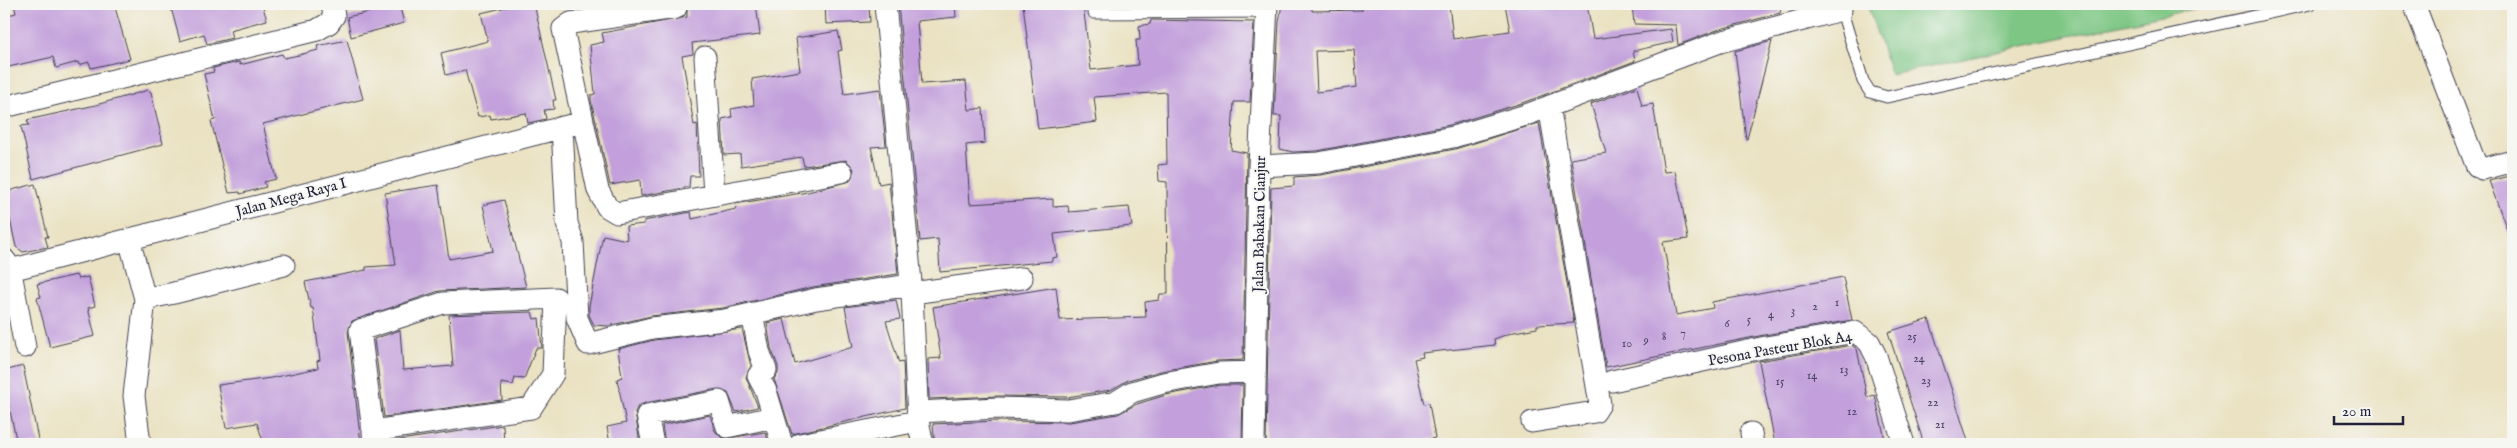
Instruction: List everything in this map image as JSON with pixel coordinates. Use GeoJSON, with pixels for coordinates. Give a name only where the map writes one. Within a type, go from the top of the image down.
{"type":"FeatureCollection","features":[{"type":"Feature","properties":{"kind":"street"},"geometry":{"type":"LineString","coordinates":[[4,107],[317,30],[329,23],[334,16],[332,4]]}},
{"type":"Feature","properties":{"kind":"street"},"geometry":{"type":"LineString","coordinates":[[885,4],[911,289],[918,416],[923,444]]}},
{"type":"Feature","properties":{"kind":"street"},"geometry":{"type":"LineString","coordinates":[[2414,4],[2477,167],[2482,169],[2513,161]]}},
{"type":"Feature","properties":{"kind":"street"},"geometry":{"type":"LineString","coordinates":[[1260,166],[1319,162],[1453,137],[1548,106],[1720,42],[1840,7]]}},
{"type":"Feature","properties":{"kind":"street"},"geometry":{"type":"LineString","coordinates":[[676,8],[566,25],[563,35],[572,125],[568,223],[573,242],[577,318],[588,344],[652,328],[725,320],[816,299],[1022,278]]}},
{"type":"Feature","properties":{"kind":"street","name":"Jalan Babakan Cianjur"},"geometry":{"type":"LineString","coordinates":[[1254,444],[1260,166],[1267,8]]}},
{"type":"Feature","properties":{"kind":"street"},"geometry":{"type":"LineString","coordinates":[[705,57],[714,194]]}},
{"type":"Feature","properties":{"kind":"street"},"geometry":{"type":"LineString","coordinates":[[1532,422],[1596,412],[1600,404],[1548,106]]}},
{"type":"Feature","properties":{"kind":"street"},"geometry":{"type":"LineString","coordinates":[[572,125],[602,200],[617,213],[842,172]]}},
{"type":"Feature","properties":{"kind":"street","name":"Jalan Mega Raya I"},"geometry":{"type":"LineString","coordinates":[[7,263],[18,268],[572,125]]}},
{"type":"Feature","properties":{"kind":"street"},"geometry":{"type":"LineString","coordinates":[[129,239],[145,299],[134,396],[140,444]]}},
{"type":"Feature","properties":{"kind":"street"},"geometry":{"type":"LineString","coordinates":[[7,263],[25,347]]}},
{"type":"Feature","properties":{"kind":"street"},"geometry":{"type":"LineString","coordinates":[[145,299],[284,264]]}},
{"type":"Feature","properties":{"kind":"street"},"geometry":{"type":"LineString","coordinates":[[556,298],[554,374],[531,408],[373,438],[360,330],[443,303],[556,298]]}},
{"type":"Feature","properties":{"kind":"street"},"geometry":{"type":"LineString","coordinates":[[752,313],[759,351],[766,370],[758,376],[766,391],[782,444]]}},
{"type":"Feature","properties":{"kind":"street","name":"Pesona Pasteur Blok A4"},"geometry":{"type":"LineString","coordinates":[[1612,381],[1766,347],[1855,332],[1869,342],[1876,356],[1904,444]]}},
{"type":"Feature","properties":{"kind":"street"},"geometry":{"type":"LineString","coordinates":[[800,444],[918,416],[998,408],[1068,410],[1116,402],[1132,392],[1163,383],[1219,373],[1256,372]]}},
{"type":"Feature","properties":{"kind":"street"},"geometry":{"type":"LineString","coordinates":[[653,444],[647,415],[719,400],[727,427],[773,417]]}},
{"type":"Feature","properties":{"kind":"lane"},"geometry":{"type":"LineString","coordinates":[[1840,7],[1863,82],[1870,92],[1887,97],[2310,4]]}},
{"type":"Feature","properties":{"kind":"lane"},"geometry":{"type":"LineString","coordinates":[[1094,13],[1267,8]]}},
{"type":"Feature","properties":{"kind":"green space"},"geometry":{"type":"Polygon","coordinates":[[[1867,4],[2216,4],[1891,75],[1867,4]]]}},
{"type":"Feature","properties":{"kind":"building"},"geometry":{"type":"Polygon","coordinates":[[[14,4],[114,4],[130,59],[91,68],[89,62],[79,65],[78,62],[56,68],[53,57],[4,68],[4,16],[16,13],[14,4]]]}},
{"type":"Feature","properties":{"kind":"building"},"geometry":{"type":"Polygon","coordinates":[[[170,4],[262,4],[267,20],[230,30],[232,38],[207,44],[204,34],[180,41],[170,4]]]}},
{"type":"Feature","properties":{"kind":"building"},"geometry":{"type":"Polygon","coordinates":[[[367,4],[399,4],[404,23],[351,37],[347,17],[370,12],[367,4]]]}},
{"type":"Feature","properties":{"kind":"building"},"geometry":{"type":"Polygon","coordinates":[[[519,4],[534,4],[556,100],[553,100],[554,109],[544,110],[546,119],[528,123],[526,113],[491,119],[490,115],[478,117],[465,70],[446,75],[441,53],[488,41],[481,13],[519,4]]]}},
{"type":"Feature","properties":{"kind":"building"},"geometry":{"type":"Polygon","coordinates":[[[687,4],[756,4],[760,35],[692,43],[693,54],[682,56],[694,125],[697,124],[699,176],[690,176],[689,187],[641,196],[640,180],[610,185],[591,100],[591,95],[595,94],[590,45],[604,42],[602,33],[687,17],[687,4]]]}},
{"type":"Feature","properties":{"kind":"building"},"geometry":{"type":"Polygon","coordinates":[[[825,4],[869,4],[870,22],[826,24],[825,4]]]}},
{"type":"Feature","properties":{"kind":"building"},"geometry":{"type":"Polygon","coordinates":[[[898,4],[955,4],[956,17],[917,21],[922,84],[966,81],[969,110],[983,108],[985,143],[966,145],[970,204],[1053,199],[1053,207],[1068,206],[1069,212],[1129,207],[1132,226],[1054,234],[1057,257],[1052,258],[1052,261],[940,272],[938,239],[920,241],[898,4]]]}},
{"type":"Feature","properties":{"kind":"building"},"geometry":{"type":"Polygon","coordinates":[[[1023,4],[1083,4],[1091,70],[1138,65],[1136,40],[1140,40],[1139,26],[1150,24],[1151,20],[1254,22],[1250,102],[1234,102],[1231,150],[1247,153],[1243,360],[1217,361],[1161,371],[1128,380],[1111,390],[1067,397],[998,396],[929,399],[928,359],[941,358],[933,307],[1056,287],[1060,320],[1146,317],[1145,302],[1159,300],[1160,294],[1168,294],[1167,182],[1159,181],[1158,165],[1167,164],[1166,92],[1094,97],[1097,122],[1038,129],[1023,4]]]}},
{"type":"Feature","properties":{"kind":"building"},"geometry":{"type":"Polygon","coordinates":[[[1282,4],[1312,4],[1312,11],[1362,10],[1362,6],[1379,4],[1449,4],[1453,39],[1510,31],[1505,4],[1587,4],[1593,39],[1671,29],[1673,42],[1633,51],[1635,61],[1522,103],[1450,125],[1317,151],[1293,152],[1280,149],[1281,116],[1274,116],[1279,22],[1282,4]],[[1354,50],[1315,51],[1317,92],[1357,87],[1354,50]]]}},
{"type":"Feature","properties":{"kind":"building"},"geometry":{"type":"Polygon","coordinates":[[[1632,4],[1782,4],[1780,13],[1717,30],[1678,45],[1676,25],[1634,24],[1632,4]]]}},
{"type":"Feature","properties":{"kind":"building"},"geometry":{"type":"Polygon","coordinates":[[[838,31],[842,50],[838,51],[844,94],[880,89],[886,146],[871,147],[879,184],[889,182],[898,274],[813,287],[723,308],[651,316],[608,326],[594,325],[589,315],[589,306],[603,235],[627,240],[626,226],[644,224],[644,221],[691,212],[692,219],[736,209],[735,204],[808,192],[850,181],[854,169],[846,160],[804,166],[802,157],[741,166],[740,154],[724,155],[722,119],[732,117],[731,109],[754,105],[752,79],[800,71],[796,38],[838,31]]]}},
{"type":"Feature","properties":{"kind":"building"},"geometry":{"type":"Polygon","coordinates":[[[347,40],[363,99],[263,124],[276,179],[264,182],[266,187],[240,194],[240,192],[229,193],[211,121],[215,120],[204,74],[214,72],[213,68],[239,62],[240,65],[282,54],[284,58],[299,55],[318,50],[317,46],[347,40]]]}},
{"type":"Feature","properties":{"kind":"building"},"geometry":{"type":"Polygon","coordinates":[[[1772,41],[1747,139],[1746,139],[1735,51],[1772,41]]]}},
{"type":"Feature","properties":{"kind":"building"},"geometry":{"type":"Polygon","coordinates":[[[1637,87],[1642,106],[1653,104],[1664,172],[1675,171],[1688,239],[1663,242],[1676,315],[1713,308],[1712,302],[1843,277],[1852,320],[1764,335],[1606,367],[1571,159],[1606,153],[1591,104],[1637,87]]]}},
{"type":"Feature","properties":{"kind":"building"},"geometry":{"type":"Polygon","coordinates":[[[148,90],[151,92],[163,144],[33,179],[21,126],[29,125],[27,120],[96,105],[148,90]]]}},
{"type":"Feature","properties":{"kind":"building"},"geometry":{"type":"Polygon","coordinates":[[[1539,123],[1574,323],[1537,325],[1537,328],[1514,332],[1494,339],[1495,345],[1422,353],[1423,357],[1414,359],[1424,404],[1429,403],[1435,438],[1405,444],[1266,444],[1271,188],[1294,186],[1294,177],[1321,175],[1455,149],[1539,123]]]}},
{"type":"Feature","properties":{"kind":"building"},"geometry":{"type":"Polygon","coordinates":[[[2513,175],[2513,243],[2512,243],[2489,181],[2513,175]]]}},
{"type":"Feature","properties":{"kind":"building"},"geometry":{"type":"Polygon","coordinates":[[[35,184],[48,237],[45,237],[48,247],[23,252],[16,247],[4,192],[35,184]]]}},
{"type":"Feature","properties":{"kind":"building"},"geometry":{"type":"Polygon","coordinates":[[[438,185],[449,259],[493,251],[483,205],[504,200],[526,287],[439,291],[352,321],[348,332],[361,444],[264,444],[257,423],[226,428],[218,385],[271,378],[318,368],[317,361],[320,360],[313,308],[311,308],[305,282],[366,270],[366,267],[396,265],[385,193],[438,185]]]}},
{"type":"Feature","properties":{"kind":"building"},"geometry":{"type":"Polygon","coordinates":[[[76,275],[78,279],[88,277],[95,306],[88,308],[95,336],[50,347],[37,298],[41,297],[37,284],[76,275]]]}},
{"type":"Feature","properties":{"kind":"building"},"geometry":{"type":"Polygon","coordinates":[[[896,300],[900,319],[886,321],[899,363],[903,362],[905,408],[792,434],[774,379],[778,373],[778,366],[771,348],[767,323],[784,319],[795,364],[853,347],[845,307],[896,300]]]}},
{"type":"Feature","properties":{"kind":"building"},"geometry":{"type":"Polygon","coordinates":[[[532,312],[534,319],[539,318],[542,348],[536,348],[524,379],[515,378],[513,385],[501,383],[502,400],[384,417],[374,339],[400,330],[403,370],[453,366],[449,315],[532,312]]]}},
{"type":"Feature","properties":{"kind":"building"},"geometry":{"type":"Polygon","coordinates":[[[1929,319],[1969,444],[1924,444],[1888,332],[1929,319]]]}},
{"type":"Feature","properties":{"kind":"building"},"geometry":{"type":"Polygon","coordinates":[[[742,329],[751,366],[746,377],[758,407],[736,412],[728,393],[717,389],[645,403],[638,406],[635,412],[640,444],[610,444],[607,427],[626,423],[617,379],[622,377],[618,349],[654,340],[742,329]]]}},
{"type":"Feature","properties":{"kind":"building"},"geometry":{"type":"Polygon","coordinates":[[[1852,345],[1857,349],[1867,397],[1875,395],[1886,444],[1775,444],[1759,361],[1852,345]]]}},
{"type":"Feature","properties":{"kind":"building"},"geometry":{"type":"Polygon","coordinates":[[[23,366],[39,444],[17,444],[4,382],[4,371],[23,366]]]}},
{"type":"Feature","properties":{"kind":"building"},"geometry":{"type":"Polygon","coordinates":[[[1220,385],[1243,385],[1242,444],[941,444],[940,441],[935,442],[933,424],[998,421],[1070,422],[1118,414],[1137,404],[1166,395],[1220,385]]]}},
{"type":"Feature","properties":{"kind":"building"},"geometry":{"type":"Polygon","coordinates":[[[710,415],[715,431],[723,439],[765,432],[769,444],[665,444],[662,425],[710,415]]]}},
{"type":"Feature","properties":{"kind":"building"},"geometry":{"type":"Polygon","coordinates":[[[503,425],[504,444],[386,444],[386,442],[503,425]]]}}]}
